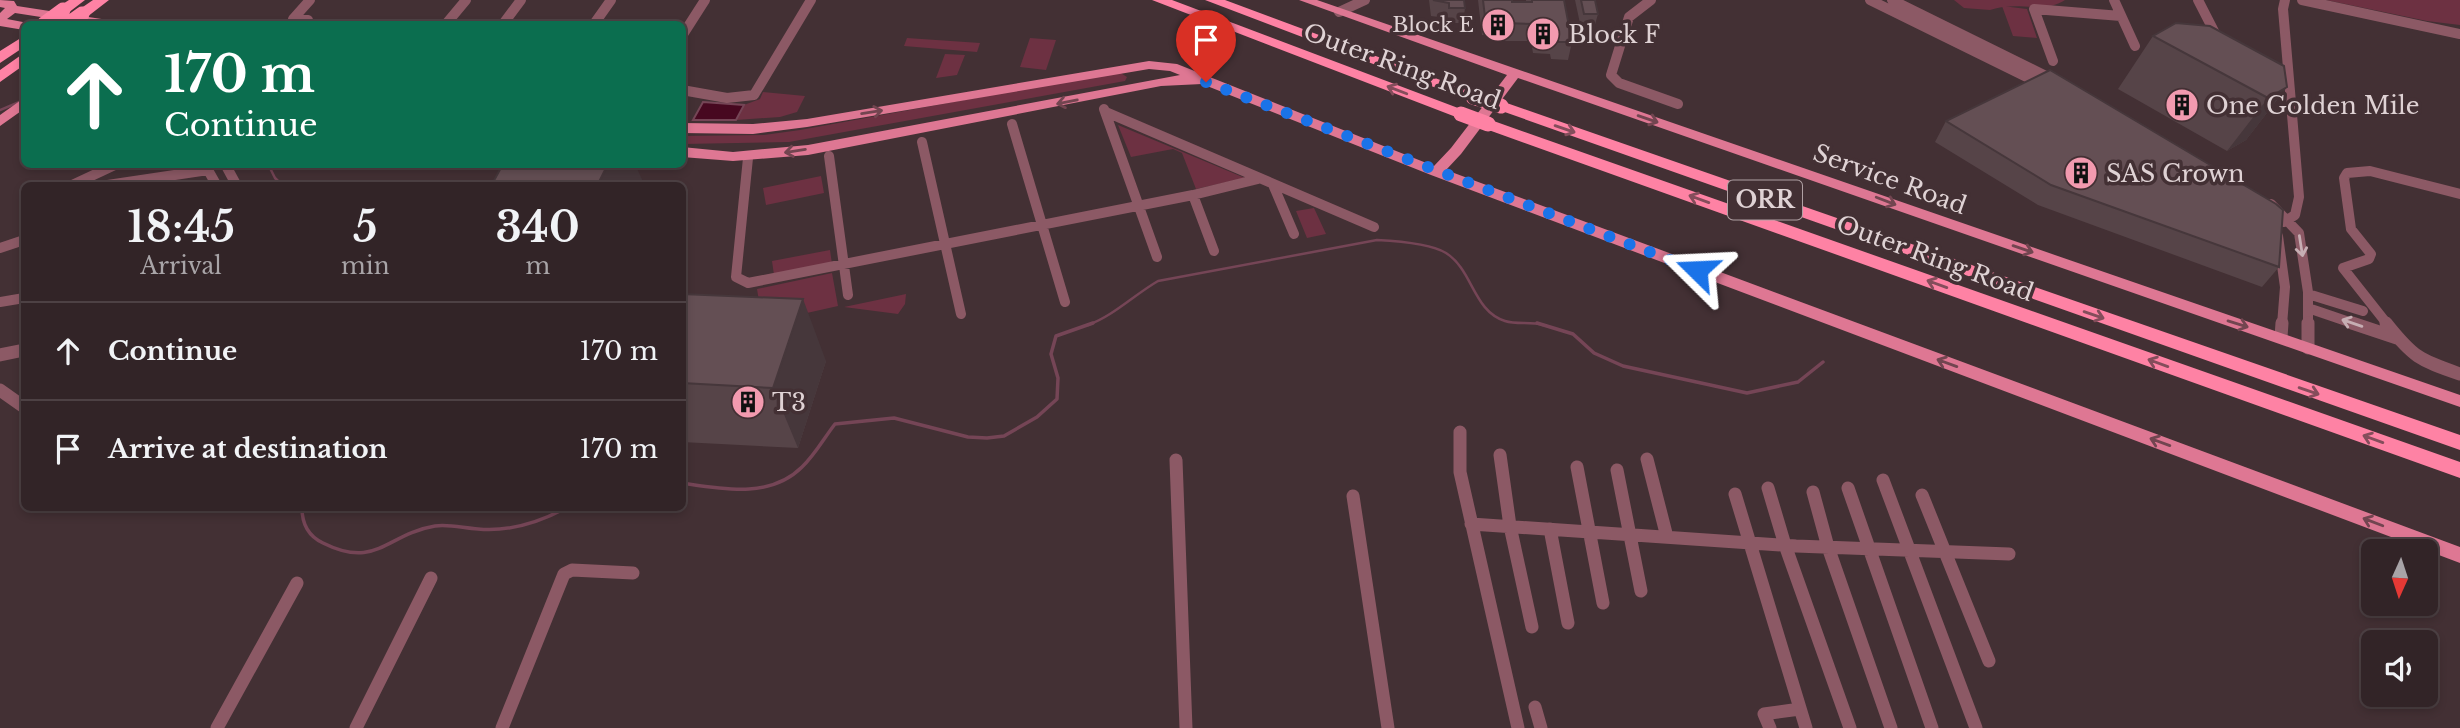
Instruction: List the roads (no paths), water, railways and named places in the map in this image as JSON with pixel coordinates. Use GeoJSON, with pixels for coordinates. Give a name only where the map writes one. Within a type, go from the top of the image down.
{"type":"FeatureCollection","features":[{"type":"Feature","properties":{"kind":"highway"},"geometry":{"type":"LineString","coordinates":[[66,17],[80,7],[102,0]]}},
{"type":"Feature","properties":{"kind":"highway","name":"Outer Ring Road"},"geometry":{"type":"LineString","coordinates":[[1159,0],[1488,124],[2460,470]]}},
{"type":"Feature","properties":{"kind":"highway","name":"Outer Ring Road"},"geometry":{"type":"LineString","coordinates":[[1212,0],[1473,97],[2460,443]]}},
{"type":"Feature","properties":{"kind":"highway"},"geometry":{"type":"LineString","coordinates":[[0,58],[21,42]]}},
{"type":"Feature","properties":{"kind":"highway"},"geometry":{"type":"LineString","coordinates":[[0,78],[21,60]]}},
{"type":"Feature","properties":{"kind":"main road","name":"Service Road"},"geometry":{"type":"LineString","coordinates":[[1306,0],[2460,401]]}},
{"type":"Feature","properties":{"kind":"main road"},"geometry":{"type":"LineString","coordinates":[[21,25],[0,20],[11,5],[93,21]]}},
{"type":"Feature","properties":{"kind":"main road"},"geometry":{"type":"LineString","coordinates":[[686,128],[753,129],[1126,68],[1172,66],[1206,82],[1314,122],[1436,172],[2460,555]]}},
{"type":"Feature","properties":{"kind":"main road"},"geometry":{"type":"LineString","coordinates":[[1126,68],[1137,87]]}},
{"type":"Feature","properties":{"kind":"main road"},"geometry":{"type":"LineString","coordinates":[[1436,172],[1456,151],[1514,74]]}},
{"type":"Feature","properties":{"kind":"main road"},"geometry":{"type":"LineString","coordinates":[[686,153],[705,157],[748,158],[918,131],[1182,79],[1206,82]]}},
{"type":"Feature","properties":{"kind":"main road"},"geometry":{"type":"LineString","coordinates":[[0,122],[21,105]]}},
{"type":"Feature","properties":{"kind":"street"},"geometry":{"type":"LineString","coordinates":[[307,21],[293,19],[310,0]]}},
{"type":"Feature","properties":{"kind":"street"},"geometry":{"type":"LineString","coordinates":[[448,21],[466,0]]}},
{"type":"Feature","properties":{"kind":"street"},"geometry":{"type":"LineString","coordinates":[[505,21],[521,0]]}},
{"type":"Feature","properties":{"kind":"street"},"geometry":{"type":"LineString","coordinates":[[596,21],[611,0]]}},
{"type":"Feature","properties":{"kind":"street"},"geometry":{"type":"LineString","coordinates":[[686,30],[705,0]]}},
{"type":"Feature","properties":{"kind":"street"},"geometry":{"type":"LineString","coordinates":[[686,91],[727,98],[754,96],[811,0]]}},
{"type":"Feature","properties":{"kind":"street"},"geometry":{"type":"LineString","coordinates":[[1339,12],[1365,0]]}},
{"type":"Feature","properties":{"kind":"street"},"geometry":{"type":"LineString","coordinates":[[1651,0],[1629,17],[1611,75],[1619,83],[1678,104]]}},
{"type":"Feature","properties":{"kind":"street"},"geometry":{"type":"LineString","coordinates":[[1870,0],[1894,4],[2071,89]]}},
{"type":"Feature","properties":{"kind":"street"},"geometry":{"type":"LineString","coordinates":[[1894,4],[1915,0]]}},
{"type":"Feature","properties":{"kind":"street"},"geometry":{"type":"LineString","coordinates":[[2114,0],[2134,46]]}},
{"type":"Feature","properties":{"kind":"street"},"geometry":{"type":"LineString","coordinates":[[2198,0],[2222,47]]}},
{"type":"Feature","properties":{"kind":"street"},"geometry":{"type":"LineString","coordinates":[[2281,337],[2285,287],[2277,231],[2273,225],[2290,220],[2298,209],[2299,197],[2283,9],[2285,0]]}},
{"type":"Feature","properties":{"kind":"street"},"geometry":{"type":"LineString","coordinates":[[2302,0],[2460,34]]}},
{"type":"Feature","properties":{"kind":"street"},"geometry":{"type":"LineString","coordinates":[[1894,4],[2054,91]]}},
{"type":"Feature","properties":{"kind":"street"},"geometry":{"type":"LineString","coordinates":[[2053,61],[2034,9],[2121,16]]}},
{"type":"Feature","properties":{"kind":"street"},"geometry":{"type":"LineString","coordinates":[[1157,257],[1104,109],[1274,187],[1374,227]]}},
{"type":"Feature","properties":{"kind":"street"},"geometry":{"type":"LineString","coordinates":[[1012,124],[1065,302]]}},
{"type":"Feature","properties":{"kind":"street"},"geometry":{"type":"LineString","coordinates":[[922,142],[961,314]]}},
{"type":"Feature","properties":{"kind":"street"},"geometry":{"type":"LineString","coordinates":[[829,156],[848,295]]}},
{"type":"Feature","properties":{"kind":"street"},"geometry":{"type":"LineString","coordinates":[[748,158],[736,277],[748,283],[1193,195],[1258,179]]}},
{"type":"Feature","properties":{"kind":"street"},"geometry":{"type":"LineString","coordinates":[[79,182],[108,168]]}},
{"type":"Feature","properties":{"kind":"street"},"geometry":{"type":"LineString","coordinates":[[150,182],[208,170],[214,182]]}},
{"type":"Feature","properties":{"kind":"street"},"geometry":{"type":"LineString","coordinates":[[2460,194],[2370,171],[2351,172],[2344,178],[2351,229],[2371,254],[2369,259],[2344,266],[2344,270],[2397,338],[2416,357],[2460,374]]}},
{"type":"Feature","properties":{"kind":"street"},"geometry":{"type":"LineString","coordinates":[[1274,187],[1294,234]]}},
{"type":"Feature","properties":{"kind":"street"},"geometry":{"type":"LineString","coordinates":[[1193,195],[1214,251]]}},
{"type":"Feature","properties":{"kind":"street"},"geometry":{"type":"LineString","coordinates":[[2258,195],[2290,220],[2299,233],[2308,294],[2308,348]]}},
{"type":"Feature","properties":{"kind":"street"},"geometry":{"type":"LineString","coordinates":[[0,248],[21,241]]}},
{"type":"Feature","properties":{"kind":"street"},"geometry":{"type":"LineString","coordinates":[[2308,294],[2363,311]]}},
{"type":"Feature","properties":{"kind":"street"},"geometry":{"type":"LineString","coordinates":[[0,302],[21,298]]}},
{"type":"Feature","properties":{"kind":"street"},"geometry":{"type":"LineString","coordinates":[[2308,307],[2397,338]]}},
{"type":"Feature","properties":{"kind":"street"},"geometry":{"type":"LineString","coordinates":[[0,355],[21,351]]}},
{"type":"Feature","properties":{"kind":"street"},"geometry":{"type":"LineString","coordinates":[[0,390],[21,405]]}},
{"type":"Feature","properties":{"kind":"street"},"geometry":{"type":"LineString","coordinates":[[1460,432],[1460,472],[1518,728]]}},
{"type":"Feature","properties":{"kind":"street"},"geometry":{"type":"LineString","coordinates":[[1500,455],[1510,526],[1532,627]]}},
{"type":"Feature","properties":{"kind":"street"},"geometry":{"type":"LineString","coordinates":[[1647,459],[1667,537]]}},
{"type":"Feature","properties":{"kind":"street"},"geometry":{"type":"LineString","coordinates":[[1176,460],[1186,728]]}},
{"type":"Feature","properties":{"kind":"street"},"geometry":{"type":"LineString","coordinates":[[1577,467],[1603,604]]}},
{"type":"Feature","properties":{"kind":"street"},"geometry":{"type":"LineString","coordinates":[[1617,470],[1641,591]]}},
{"type":"Feature","properties":{"kind":"street"},"geometry":{"type":"LineString","coordinates":[[1883,480],[1976,728]]}},
{"type":"Feature","properties":{"kind":"street"},"geometry":{"type":"LineString","coordinates":[[1768,488],[1785,545],[1850,728]]}},
{"type":"Feature","properties":{"kind":"street"},"geometry":{"type":"LineString","coordinates":[[1848,488],[1867,549],[1932,728]]}},
{"type":"Feature","properties":{"kind":"street"},"geometry":{"type":"LineString","coordinates":[[1813,492],[1828,547],[1891,728]]}},
{"type":"Feature","properties":{"kind":"street"},"geometry":{"type":"LineString","coordinates":[[1735,494],[1806,728]]}},
{"type":"Feature","properties":{"kind":"street"},"geometry":{"type":"LineString","coordinates":[[1922,495],[1989,661]]}},
{"type":"Feature","properties":{"kind":"street"},"geometry":{"type":"LineString","coordinates":[[1353,496],[1388,728]]}},
{"type":"Feature","properties":{"kind":"street"},"geometry":{"type":"LineString","coordinates":[[1471,524],[1749,543],[2009,554]]}},
{"type":"Feature","properties":{"kind":"street"},"geometry":{"type":"LineString","coordinates":[[1550,529],[1567,623]]}},
{"type":"Feature","properties":{"kind":"street"},"geometry":{"type":"LineString","coordinates":[[502,728],[564,574],[572,570],[633,573]]}},
{"type":"Feature","properties":{"kind":"street"},"geometry":{"type":"LineString","coordinates":[[356,728],[431,578]]}},
{"type":"Feature","properties":{"kind":"street"},"geometry":{"type":"LineString","coordinates":[[217,728],[297,583]]}},
{"type":"Feature","properties":{"kind":"street"},"geometry":{"type":"LineString","coordinates":[[1535,706],[1541,728]]}},
{"type":"Feature","properties":{"kind":"street"},"geometry":{"type":"LineString","coordinates":[[1770,728],[1764,713],[1800,709]]}},
{"type":"Feature","properties":{"kind":"waterway"},"geometry":{"type":"LineString","coordinates":[[0,110],[21,101]]}},
{"type":"Feature","properties":{"kind":"waterway"},"geometry":{"type":"LineString","coordinates":[[270,168],[279,182]]}},
{"type":"Feature","properties":{"kind":"waterway"},"geometry":{"type":"LineString","coordinates":[[1090,324],[1158,281],[1377,240],[1422,245],[1446,253],[1462,269],[1479,300],[1494,316],[1510,322],[1543,325]]}},
{"type":"Feature","properties":{"kind":"waterway"},"geometry":{"type":"LineString","coordinates":[[1537,323],[1573,334],[1594,353],[1623,366],[1747,393],[1798,382],[1823,362]]}},
{"type":"Feature","properties":{"kind":"waterway"},"geometry":{"type":"LineString","coordinates":[[686,484],[729,489],[761,488],[775,484],[802,467],[835,424],[894,418],[968,437],[1004,436],[1037,417],[1057,399],[1058,378],[1051,354],[1056,336],[1090,324]]}},
{"type":"Feature","properties":{"kind":"waterway"},"geometry":{"type":"LineString","coordinates":[[302,511],[305,524],[313,537],[341,550],[356,553],[381,548],[418,530],[435,526],[490,530],[513,528],[560,511]]}},
{"type":"Feature","properties":{"kind":"place","name":"Block E"},"geometry":{"type":"Point","coordinates":[1498,25]}},
{"type":"Feature","properties":{"kind":"place","name":"Block F"},"geometry":{"type":"Point","coordinates":[1543,34]}},
{"type":"Feature","properties":{"kind":"place","name":"One Golden Mile"},"geometry":{"type":"Point","coordinates":[2182,105]}},
{"type":"Feature","properties":{"kind":"place","name":"SAS Crown"},"geometry":{"type":"Point","coordinates":[2081,173]}},
{"type":"Feature","properties":{"kind":"place","name":"T3"},"geometry":{"type":"Point","coordinates":[748,402]}}]}
